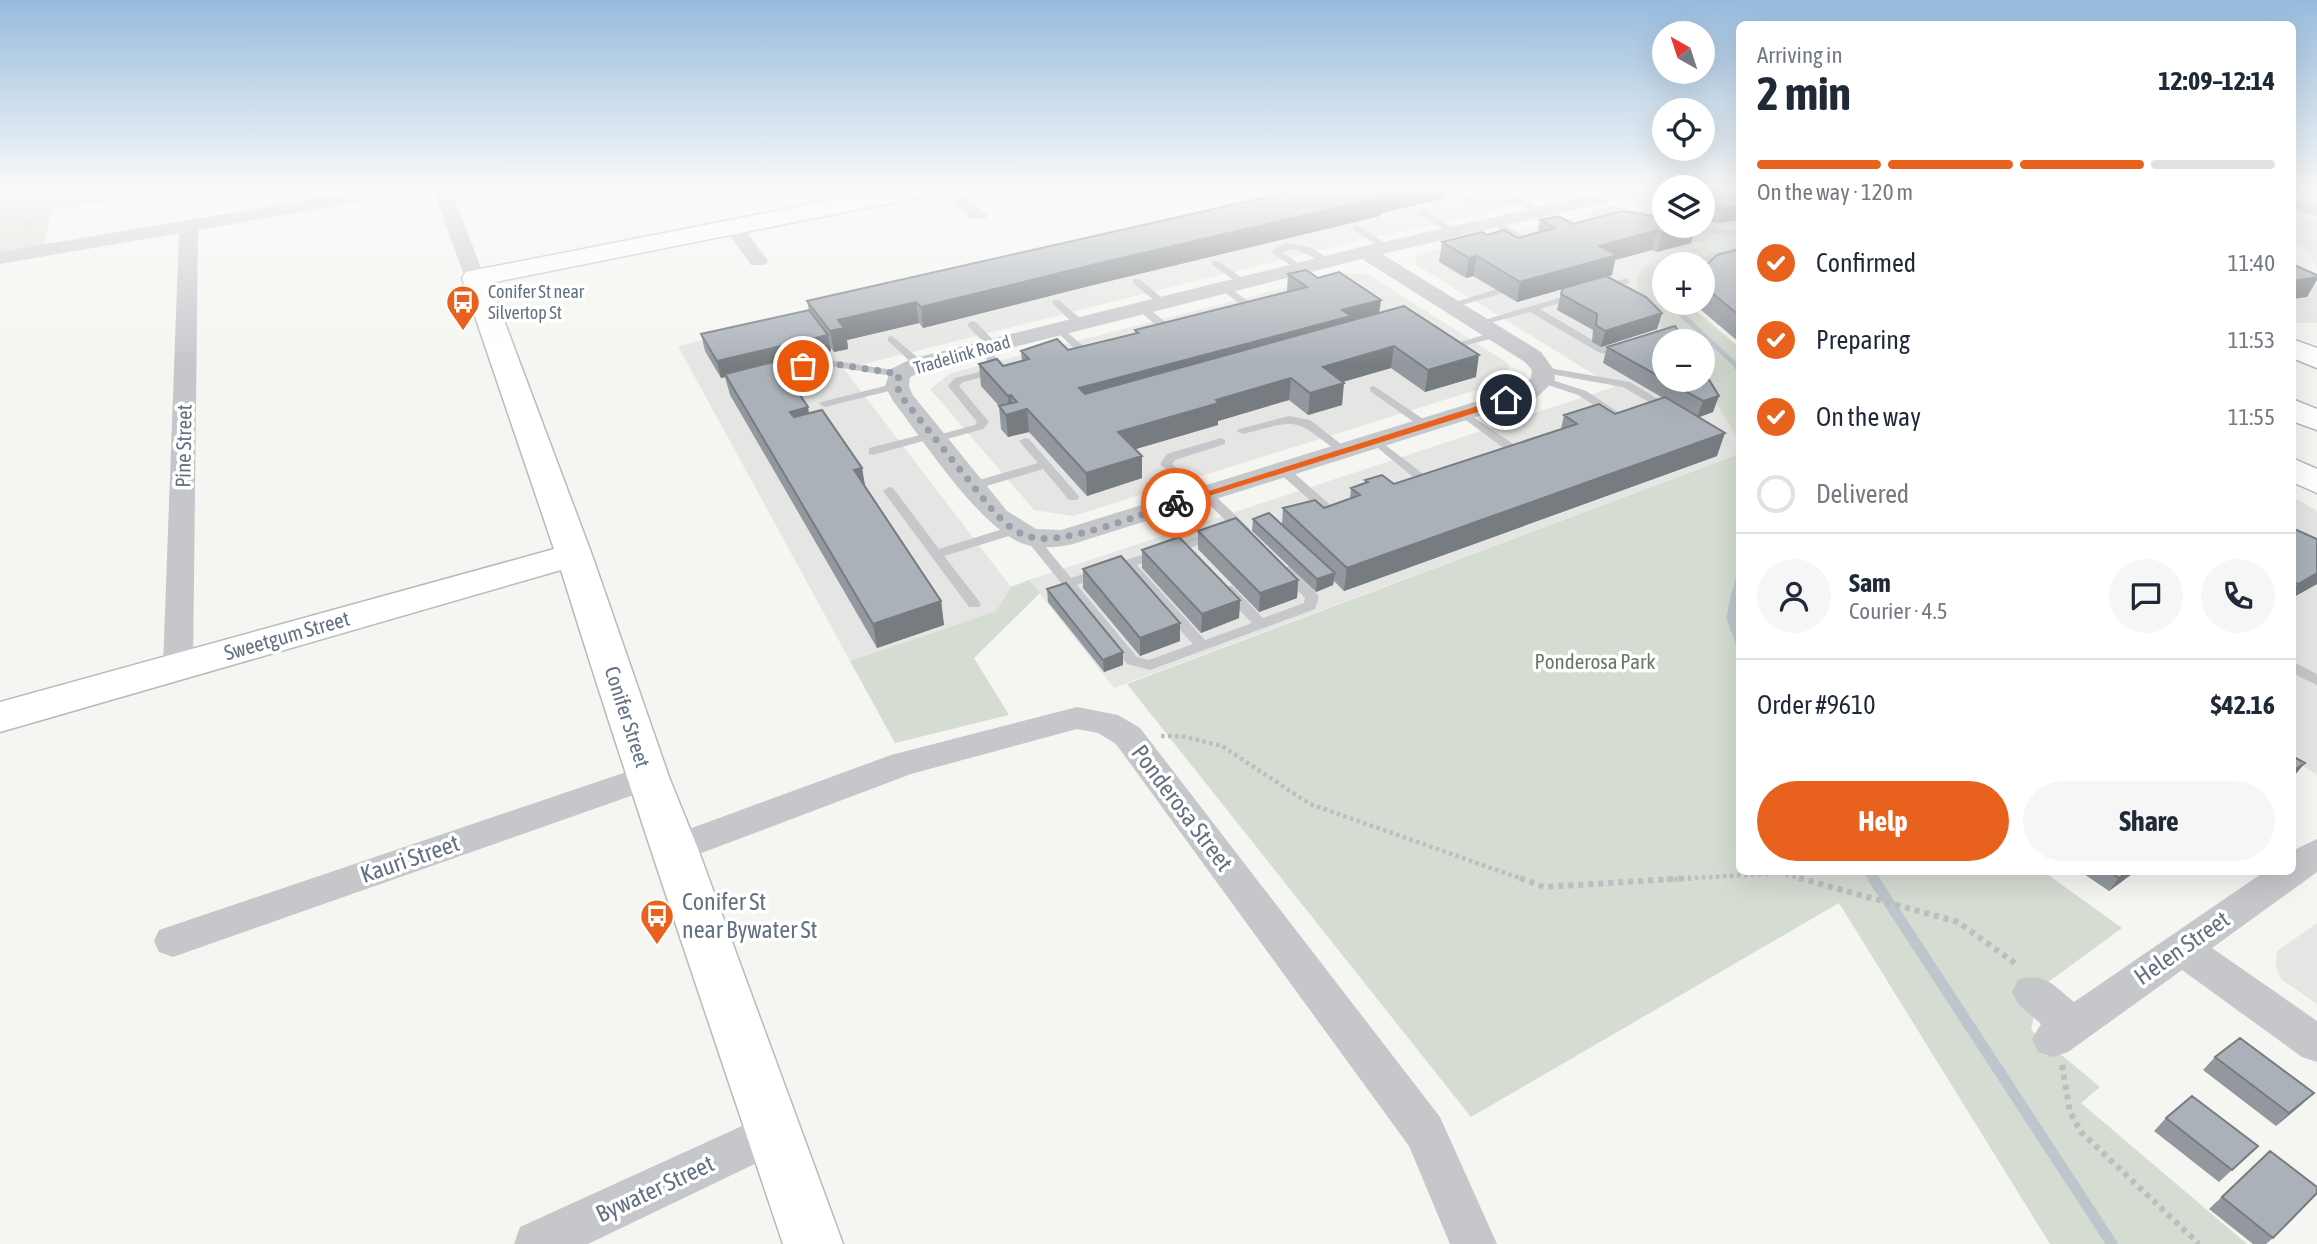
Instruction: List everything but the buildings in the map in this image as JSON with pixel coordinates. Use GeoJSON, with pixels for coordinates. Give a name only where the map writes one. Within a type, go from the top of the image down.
{"type":"FeatureCollection","features":[{"type":"Feature","properties":{"kind":"main road"},"geometry":{"type":"LineString","coordinates":[[475,278],[626,248]]}},
{"type":"Feature","properties":{"kind":"main road","name":"Conifer Street"},"geometry":{"type":"LineString","coordinates":[[475,278],[574,555],[647,777],[675,849],[813,1244]]}},
{"type":"Feature","properties":{"kind":"main road"},"geometry":{"type":"LineString","coordinates":[[2296,332],[2317,333]]}},
{"type":"Feature","properties":{"kind":"main road"},"geometry":{"type":"LineString","coordinates":[[2296,345],[2317,345]]}},
{"type":"Feature","properties":{"kind":"main road"},"geometry":{"type":"LineString","coordinates":[[2296,347],[2317,359]]}},
{"type":"Feature","properties":{"kind":"main road"},"geometry":{"type":"LineString","coordinates":[[2296,389],[2317,400]]}},
{"type":"Feature","properties":{"kind":"main road"},"geometry":{"type":"LineString","coordinates":[[2296,410],[2317,421]]}},
{"type":"Feature","properties":{"kind":"main road"},"geometry":{"type":"LineString","coordinates":[[2296,470],[2317,483]]}},
{"type":"Feature","properties":{"kind":"main road","name":"Sweetgum Street"},"geometry":{"type":"LineString","coordinates":[[0,717],[574,555]]}},
{"type":"Feature","properties":{"kind":"street"},"geometry":{"type":"LineString","coordinates":[[0,258],[58,248]]}},
{"type":"Feature","properties":{"kind":"street","name":"Pine Street"},"geometry":{"type":"LineString","coordinates":[[178,666],[188,248]]}},
{"type":"Feature","properties":{"kind":"street","name":"Conifer Street"},"geometry":{"type":"LineString","coordinates":[[464,248],[475,278]]}},
{"type":"Feature","properties":{"kind":"street"},"geometry":{"type":"LineString","coordinates":[[748,248],[758,261]]}},
{"type":"Feature","properties":{"kind":"street","name":"Tradelink Road"},"geometry":{"type":"LineString","coordinates":[[1022,533],[998,517],[901,396],[905,375],[987,347],[1300,268],[1324,272],[1383,248]]}},
{"type":"Feature","properties":{"kind":"street"},"geometry":{"type":"LineString","coordinates":[[1022,533],[1063,538],[1528,393],[1543,375],[1533,357],[1451,305],[1376,249]]}},
{"type":"Feature","properties":{"kind":"street","name":"Ponderosa Street"},"geometry":{"type":"LineString","coordinates":[[675,849],[903,764],[1077,718],[1106,723],[1128,736],[1425,1132],[1474,1244]]}},
{"type":"Feature","properties":{"kind":"street","name":"Kauri Street"},"geometry":{"type":"LineString","coordinates":[[173,941],[647,777]]}},
{"type":"Feature","properties":{"kind":"street","name":"Helen Street"},"geometry":{"type":"LineString","coordinates":[[2296,868],[2317,853]]}},
{"type":"Feature","properties":{"kind":"street","name":"Helen Street"},"geometry":{"type":"LineString","coordinates":[[2063,1032],[2286,875]]}},
{"type":"Feature","properties":{"kind":"street"},"geometry":{"type":"LineString","coordinates":[[2182,948],[2317,1044]]}},
{"type":"Feature","properties":{"kind":"street"},"geometry":{"type":"LineString","coordinates":[[2027,980],[2063,1032]]}},
{"type":"Feature","properties":{"kind":"street","name":"Bywater Street"},"geometry":{"type":"LineString","coordinates":[[537,1244],[773,1133]]}},
{"type":"Feature","properties":{"kind":"lane"},"geometry":{"type":"LineString","coordinates":[[1215,263],[1258,313]]}},
{"type":"Feature","properties":{"kind":"lane"},"geometry":{"type":"LineString","coordinates":[[1136,281],[1172,333]]}},
{"type":"Feature","properties":{"kind":"lane"},"geometry":{"type":"LineString","coordinates":[[1449,347],[1531,308],[1626,281]]}},
{"type":"Feature","properties":{"kind":"lane"},"geometry":{"type":"LineString","coordinates":[[1451,305],[1497,292]]}},
{"type":"Feature","properties":{"kind":"lane"},"geometry":{"type":"LineString","coordinates":[[1056,302],[1093,360]]}},
{"type":"Feature","properties":{"kind":"lane"},"geometry":{"type":"LineString","coordinates":[[1531,308],[1602,350],[1609,352],[1630,345]]}},
{"type":"Feature","properties":{"kind":"lane"},"geometry":{"type":"LineString","coordinates":[[873,451],[979,427],[983,422],[953,386],[959,380],[995,371],[998,366],[972,324]]}},
{"type":"Feature","properties":{"kind":"lane"},"geometry":{"type":"LineString","coordinates":[[892,339],[902,351],[905,375]]}},
{"type":"Feature","properties":{"kind":"lane"},"geometry":{"type":"LineString","coordinates":[[752,379],[823,362],[905,375]]}},
{"type":"Feature","properties":{"kind":"lane"},"geometry":{"type":"LineString","coordinates":[[825,404],[905,375]]}},
{"type":"Feature","properties":{"kind":"lane"},"geometry":{"type":"LineString","coordinates":[[1543,375],[1626,384],[1680,415]]}},
{"type":"Feature","properties":{"kind":"lane"},"geometry":{"type":"LineString","coordinates":[[1543,375],[1582,393],[1629,423]]}},
{"type":"Feature","properties":{"kind":"lane"},"geometry":{"type":"LineString","coordinates":[[1374,389],[1425,425]]}},
{"type":"Feature","properties":{"kind":"lane"},"geometry":{"type":"LineString","coordinates":[[1463,414],[1521,455]]}},
{"type":"Feature","properties":{"kind":"lane"},"geometry":{"type":"LineString","coordinates":[[1243,431],[1290,417],[1303,418],[1344,451]]}},
{"type":"Feature","properties":{"kind":"lane"},"geometry":{"type":"LineString","coordinates":[[1024,441],[1073,497]]}},
{"type":"Feature","properties":{"kind":"lane"},"geometry":{"type":"LineString","coordinates":[[1376,441],[1430,485]]}},
{"type":"Feature","properties":{"kind":"lane"},"geometry":{"type":"LineString","coordinates":[[1221,442],[1171,457],[1166,464],[1258,544]]}},
{"type":"Feature","properties":{"kind":"lane"},"geometry":{"type":"LineString","coordinates":[[973,486],[1045,465]]}},
{"type":"Feature","properties":{"kind":"lane"},"geometry":{"type":"LineString","coordinates":[[1283,470],[1331,512]]}},
{"type":"Feature","properties":{"kind":"lane"},"geometry":{"type":"LineString","coordinates":[[889,491],[974,604]]}},
{"type":"Feature","properties":{"kind":"lane"},"geometry":{"type":"LineString","coordinates":[[1067,584],[1128,564],[1190,550],[1240,527]]}},
{"type":"Feature","properties":{"kind":"lane"},"geometry":{"type":"LineString","coordinates":[[936,554],[1022,533],[1132,661],[1150,665],[1310,606],[1312,597],[1276,562]]}},
{"type":"Feature","properties":{"kind":"lane"},"geometry":{"type":"LineString","coordinates":[[1128,564],[1203,646]]}},
{"type":"Feature","properties":{"kind":"lane"},"geometry":{"type":"LineString","coordinates":[[1214,575],[1261,624]]}},
{"type":"Feature","properties":{"kind":"lane"},"geometry":{"type":"LineString","coordinates":[[2296,668],[2317,680]]}},
{"type":"Feature","properties":{"kind":"path"},"geometry":{"type":"LineString","coordinates":[[34,248],[35,252]]}},
{"type":"Feature","properties":{"kind":"path"},"geometry":{"type":"LineString","coordinates":[[1128,736],[1181,736],[1222,746],[1310,804],[1544,887],[1746,875]]}},
{"type":"Feature","properties":{"kind":"path"},"geometry":{"type":"LineString","coordinates":[[1788,875],[1958,922],[2027,980]]}},
{"type":"Feature","properties":{"kind":"path"},"geometry":{"type":"LineString","coordinates":[[2063,1032],[2070,1112],[2081,1132],[2110,1162],[2178,1221],[2199,1244]]}},
{"type":"Feature","properties":{"kind":"shaded area"},"geometry":{"type":"Polygon","coordinates":[[[1097,248],[1329,248],[844,369],[1011,587],[996,611],[850,661],[678,346],[1097,248]]]}},
{"type":"Feature","properties":{"kind":"shaded area"},"geometry":{"type":"Polygon","coordinates":[[[1443,248],[1694,248],[1681,252],[1652,252],[1652,264],[1647,267],[1652,280],[1652,315],[1665,315],[1670,329],[1652,329],[1652,392],[1709,392],[1736,436],[1736,455],[1114,688],[1029,580],[1614,387],[1415,264],[1417,254],[1443,248]]]}},
{"type":"Feature","properties":{"kind":"shaded area"},"geometry":{"type":"Polygon","coordinates":[[[2305,248],[2317,248],[2317,268],[2305,248]]]}},
{"type":"Feature","properties":{"kind":"shaded area"},"geometry":{"type":"Polygon","coordinates":[[[1342,273],[1368,274],[1509,364],[1505,381],[1073,516],[1034,510],[930,389],[951,373],[1342,273]]]}},
{"type":"Feature","properties":{"kind":"shaded area"},"geometry":{"type":"Polygon","coordinates":[[[2296,276],[2317,284],[2317,323],[2296,323],[2296,276]]]}},
{"type":"Feature","properties":{"kind":"shaded area"},"geometry":{"type":"Polygon","coordinates":[[[2296,498],[2317,511],[2317,775],[2296,762],[2296,498]]]}},
{"type":"Feature","properties":{"kind":"shaded area"},"geometry":{"type":"Polygon","coordinates":[[[2317,923],[2317,1004],[2281,979],[2276,967],[2277,951],[2317,923]]]}},
{"type":"Feature","properties":{"kind":"green space"},"geometry":{"type":"Polygon","coordinates":[[[0,248],[30,248],[0,253],[0,248]]]}},
{"type":"Feature","properties":{"kind":"green space"},"geometry":{"type":"Polygon","coordinates":[[[1696,248],[1736,248],[1736,264],[1715,270],[1715,252],[1682,252],[1696,248]]]}},
{"type":"Feature","properties":{"kind":"green space"},"geometry":{"type":"Polygon","coordinates":[[[1652,263],[1652,315],[1701,315],[1736,344],[1736,436],[1709,392],[1715,392],[1715,329],[1664,329],[1656,320],[1647,309],[1640,298],[1637,286],[1639,275],[1652,263]]]}},
{"type":"Feature","properties":{"kind":"green space","name":"Ponderosa Park"},"geometry":{"type":"Polygon","coordinates":[[[1736,455],[1736,875],[2048,875],[2122,928],[2040,988],[2031,1030],[2100,1087],[2081,1103],[2247,1244],[2050,1244],[1839,903],[1471,1117],[1127,684],[1736,455]]]}},
{"type":"Feature","properties":{"kind":"green space"},"geometry":{"type":"Polygon","coordinates":[[[1029,580],[1040,593],[974,658],[1009,715],[895,743],[850,661],[996,611],[1011,587],[1029,580]]]}},
{"type":"Feature","properties":{"kind":"waterway"},"geometry":{"type":"LineString","coordinates":[[1715,256],[1736,250]]}},
{"type":"Feature","properties":{"kind":"waterway"},"geometry":{"type":"LineString","coordinates":[[1682,315],[1736,365]]}},
{"type":"Feature","properties":{"kind":"waterway"},"geometry":{"type":"LineString","coordinates":[[1736,592],[1731,618],[1736,632]]}},
{"type":"Feature","properties":{"kind":"waterway"},"geometry":{"type":"LineString","coordinates":[[1871,875],[1874,880]]}},
{"type":"Feature","properties":{"kind":"waterway"},"geometry":{"type":"LineString","coordinates":[[1873,878],[2112,1244]]}},
{"type":"Feature","properties":{"kind":"way so far"},"geometry":{"type":"LineString","coordinates":[[803,366],[823,362],[899,374],[897,386],[901,396],[998,517],[1014,530],[1030,537],[1063,538],[1176,503]]}},
{"type":"Feature","properties":{"kind":"place","name":"Conifer St near Silvertop St"},"geometry":{"type":"Point","coordinates":[463,332]}},
{"type":"Feature","properties":{"kind":"place","name":"Conifer St near Bywater St"},"geometry":{"type":"Point","coordinates":[657,946]}},
{"type":"Feature","properties":{"kind":"route"},"geometry":{"type":"LineString","coordinates":[[1176,503],[1506,400]]}}]}
